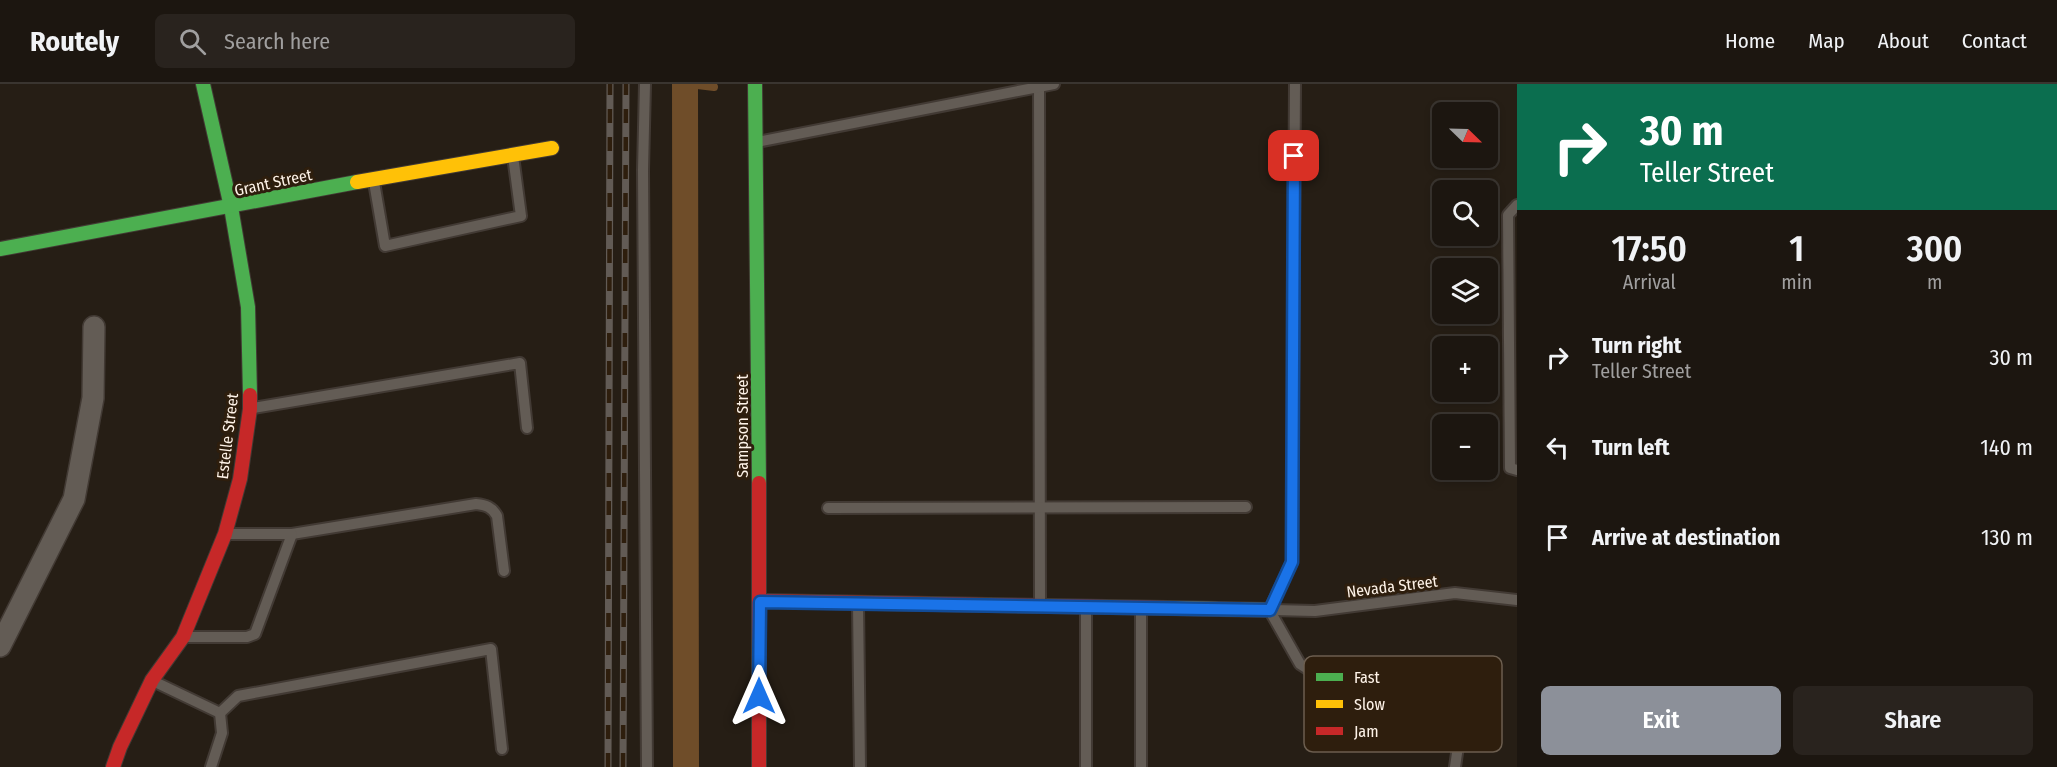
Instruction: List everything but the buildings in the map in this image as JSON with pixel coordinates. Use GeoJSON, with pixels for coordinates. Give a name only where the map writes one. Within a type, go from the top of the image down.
{"type":"FeatureCollection","features":[{"type":"Feature","properties":{"kind":"street","name":"Estelle Street"},"geometry":{"type":"LineString","coordinates":[[113,767],[152,680],[183,637],[225,534],[240,479],[250,408],[248,307],[231,207],[203,84]]}},
{"type":"Feature","properties":{"kind":"street","name":"Sampson Street"},"geometry":{"type":"LineString","coordinates":[[756,84],[759,767]]}},
{"type":"Feature","properties":{"kind":"street","name":"Grant Street"},"geometry":{"type":"LineString","coordinates":[[0,249],[231,207],[373,178],[552,148]]}},
{"type":"Feature","properties":{"kind":"street"},"geometry":{"type":"LineString","coordinates":[[0,646],[74,499],[93,398],[94,327]]}},
{"type":"Feature","properties":{"kind":"street"},"geometry":{"type":"LineString","coordinates":[[760,602],[1270,610]]}},
{"type":"Feature","properties":{"kind":"lane"},"geometry":{"type":"LineString","coordinates":[[645,84],[643,182],[646,767]]}},
{"type":"Feature","properties":{"kind":"lane"},"geometry":{"type":"LineString","coordinates":[[756,142],[1054,84]]}},
{"type":"Feature","properties":{"kind":"lane"},"geometry":{"type":"LineString","coordinates":[[1295,84],[1292,562],[1270,610],[1299,664],[1304,667]]}},
{"type":"Feature","properties":{"kind":"lane"},"geometry":{"type":"LineString","coordinates":[[1039,87],[1040,606]]}},
{"type":"Feature","properties":{"kind":"lane"},"geometry":{"type":"LineString","coordinates":[[373,178],[385,246],[521,216],[513,155]]}},
{"type":"Feature","properties":{"kind":"lane"},"geometry":{"type":"LineString","coordinates":[[1517,205],[1508,215],[1510,468],[1517,470]]}},
{"type":"Feature","properties":{"kind":"lane"},"geometry":{"type":"LineString","coordinates":[[250,408],[520,363],[527,428]]}},
{"type":"Feature","properties":{"kind":"lane"},"geometry":{"type":"LineString","coordinates":[[225,534],[292,534],[476,504],[486,505],[494,510],[497,516],[504,571]]}},
{"type":"Feature","properties":{"kind":"lane"},"geometry":{"type":"LineString","coordinates":[[828,508],[1246,507]]}},
{"type":"Feature","properties":{"kind":"lane"},"geometry":{"type":"LineString","coordinates":[[183,637],[247,637],[255,634],[292,534]]}},
{"type":"Feature","properties":{"kind":"lane","name":"Nevada Street"},"geometry":{"type":"LineString","coordinates":[[1270,610],[1315,611],[1455,593],[1517,600]]}},
{"type":"Feature","properties":{"kind":"lane"},"geometry":{"type":"LineString","coordinates":[[858,603],[860,767]]}},
{"type":"Feature","properties":{"kind":"lane"},"geometry":{"type":"LineString","coordinates":[[1086,607],[1086,767]]}},
{"type":"Feature","properties":{"kind":"lane"},"geometry":{"type":"LineString","coordinates":[[1140,767],[1141,608]]}},
{"type":"Feature","properties":{"kind":"lane"},"geometry":{"type":"LineString","coordinates":[[220,713],[238,696],[491,649],[502,750]]}},
{"type":"Feature","properties":{"kind":"lane"},"geometry":{"type":"LineString","coordinates":[[152,680],[220,713]]}},
{"type":"Feature","properties":{"kind":"lane"},"geometry":{"type":"LineString","coordinates":[[211,767],[222,733],[220,713]]}},
{"type":"Feature","properties":{"kind":"lane"},"geometry":{"type":"LineString","coordinates":[[1455,767],[1457,752]]}},
{"type":"Feature","properties":{"kind":"waterway"},"geometry":{"type":"LineString","coordinates":[[685,84],[686,767]]}},
{"type":"Feature","properties":{"kind":"waterway"},"geometry":{"type":"LineString","coordinates":[[689,84],[714,87]]}},
{"type":"Feature","properties":{"kind":"railway"},"geometry":{"type":"LineString","coordinates":[[608,767],[610,84]]}},
{"type":"Feature","properties":{"kind":"railway"},"geometry":{"type":"LineString","coordinates":[[623,767],[626,84]]}},
{"type":"Feature","properties":{"kind":"traffic: fast"},"geometry":{"type":"LineString","coordinates":[[203,84],[231,207],[248,307],[250,395]]}},
{"type":"Feature","properties":{"kind":"traffic: fast"},"geometry":{"type":"LineString","coordinates":[[755,84],[759,483]]}},
{"type":"Feature","properties":{"kind":"traffic: fast"},"geometry":{"type":"LineString","coordinates":[[0,249],[357,182]]}},
{"type":"Feature","properties":{"kind":"traffic: slow"},"geometry":{"type":"LineString","coordinates":[[357,182],[552,148]]}},
{"type":"Feature","properties":{"kind":"traffic: slow"},"geometry":{"type":"LineString","coordinates":[[1168,608],[1270,610]]}},
{"type":"Feature","properties":{"kind":"traffic: jam"},"geometry":{"type":"LineString","coordinates":[[113,767],[152,680],[183,637],[225,534],[240,479],[250,395]]}},
{"type":"Feature","properties":{"kind":"traffic: jam"},"geometry":{"type":"LineString","coordinates":[[759,483],[759,767]]}},
{"type":"Feature","properties":{"kind":"traffic: jam"},"geometry":{"type":"LineString","coordinates":[[760,601],[1168,608]]}},
{"type":"Feature","properties":{"kind":"route"},"geometry":{"type":"LineString","coordinates":[[759,696],[760,602],[1270,610],[1292,562],[1294,156]]}}]}
